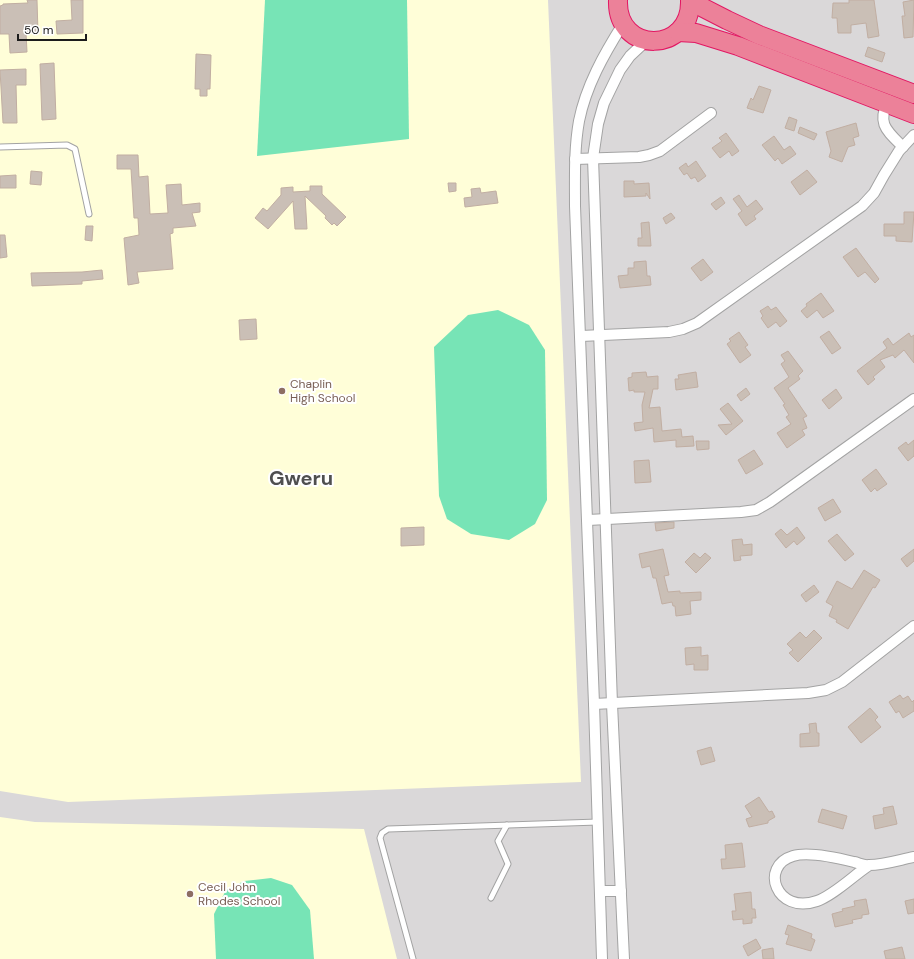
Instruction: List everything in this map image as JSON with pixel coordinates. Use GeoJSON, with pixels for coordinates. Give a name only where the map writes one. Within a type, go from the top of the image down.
{"type":"FeatureCollection","features":[{"type":"Feature","properties":{"kind":"highway"},"geometry":{"type":"LineString","coordinates":[[602,0],[619,11],[629,32],[646,41],[658,41],[669,38],[678,32],[686,23],[690,0],[726,20],[759,35],[914,94]]}},
{"type":"Feature","properties":{"kind":"highway"},"geometry":{"type":"LineString","coordinates":[[678,32],[696,33],[738,46],[914,114]]}},
{"type":"Feature","properties":{"kind":"street"},"geometry":{"type":"LineString","coordinates":[[602,959],[588,520],[575,206],[575,159],[579,120],[589,88],[604,55],[619,11]]}},
{"type":"Feature","properties":{"kind":"street"},"geometry":{"type":"LineString","coordinates":[[624,959],[612,704],[593,194],[593,158],[598,124],[604,103],[620,70],[630,56],[646,41]]}},
{"type":"Feature","properties":{"kind":"street"},"geometry":{"type":"LineString","coordinates":[[893,87],[882,115],[889,133],[903,147]]}},
{"type":"Feature","properties":{"kind":"street"},"geometry":{"type":"LineString","coordinates":[[575,159],[639,157],[649,155],[660,151],[711,113]]}},
{"type":"Feature","properties":{"kind":"street"},"geometry":{"type":"LineString","coordinates":[[581,336],[669,332],[683,329],[697,323],[862,206],[874,193],[903,147],[914,135]]}},
{"type":"Feature","properties":{"kind":"street"},"geometry":{"type":"LineString","coordinates":[[588,520],[756,510],[770,502],[914,399]]}},
{"type":"Feature","properties":{"kind":"street"},"geometry":{"type":"LineString","coordinates":[[594,704],[808,693],[826,690],[842,682],[914,626]]}},
{"type":"Feature","properties":{"kind":"street"},"geometry":{"type":"LineString","coordinates":[[868,866],[804,854],[792,856],[782,862],[776,871],[774,880],[777,888],[783,896],[795,903],[804,904],[819,900],[868,866],[914,857]]}},
{"type":"Feature","properties":{"kind":"street"},"geometry":{"type":"LineString","coordinates":[[600,891],[621,891]]}},
{"type":"Feature","properties":{"kind":"lane"},"geometry":{"type":"LineString","coordinates":[[0,147],[67,145],[75,149],[89,214]]}},
{"type":"Feature","properties":{"kind":"lane"},"geometry":{"type":"LineString","coordinates":[[413,959],[380,838],[382,833],[388,830],[598,822]]}},
{"type":"Feature","properties":{"kind":"lane"},"geometry":{"type":"LineString","coordinates":[[491,898],[508,864],[498,841],[507,825]]}},
{"type":"Feature","properties":{"kind":"shaded area"},"geometry":{"type":"Polygon","coordinates":[[[0,0],[914,0],[914,959],[0,959],[0,0]]]}},
{"type":"Feature","properties":{"kind":"shaded area","name":"Chaplin High School"},"geometry":{"type":"Polygon","coordinates":[[[0,0],[548,0],[581,782],[68,802],[0,791],[0,0]]]}},
{"type":"Feature","properties":{"kind":"shaded area","name":"Cecil John Rhodes School"},"geometry":{"type":"Polygon","coordinates":[[[0,817],[35,822],[364,829],[397,959],[0,959],[0,817]]]}},
{"type":"Feature","properties":{"kind":"green space"},"geometry":{"type":"Polygon","coordinates":[[[265,0],[407,0],[409,139],[257,156],[265,0]]]}},
{"type":"Feature","properties":{"kind":"green space"},"geometry":{"type":"Polygon","coordinates":[[[498,310],[529,325],[545,350],[547,500],[535,524],[509,540],[471,534],[447,519],[439,496],[434,347],[468,315],[498,310]]]}},
{"type":"Feature","properties":{"kind":"green space"},"geometry":{"type":"Polygon","coordinates":[[[271,878],[292,885],[310,910],[314,959],[216,959],[214,914],[226,890],[244,881],[271,878]]]}},
{"type":"Feature","properties":{"kind":"building"},"geometry":{"type":"Polygon","coordinates":[[[27,0],[37,0],[38,33],[26,33],[27,52],[10,53],[9,34],[0,34],[0,6],[3,4],[28,3],[27,0]]]}},
{"type":"Feature","properties":{"kind":"building"},"geometry":{"type":"Polygon","coordinates":[[[71,0],[83,0],[83,33],[57,34],[56,21],[72,20],[71,0]]]}},
{"type":"Feature","properties":{"kind":"building"},"geometry":{"type":"Polygon","coordinates":[[[849,0],[874,0],[879,36],[868,38],[866,23],[851,25],[851,33],[838,33],[837,18],[832,18],[833,3],[849,3],[849,0]]]}},
{"type":"Feature","properties":{"kind":"building"},"geometry":{"type":"Polygon","coordinates":[[[914,0],[913,37],[904,38],[902,16],[905,16],[903,2],[914,0]]]}},
{"type":"Feature","properties":{"kind":"building"},"geometry":{"type":"Polygon","coordinates":[[[868,47],[885,53],[882,62],[865,56],[868,47]]]}},
{"type":"Feature","properties":{"kind":"building"},"geometry":{"type":"Polygon","coordinates":[[[196,54],[211,55],[210,89],[207,89],[207,96],[200,96],[200,89],[195,89],[196,54]]]}},
{"type":"Feature","properties":{"kind":"building"},"geometry":{"type":"Polygon","coordinates":[[[54,63],[56,119],[42,120],[40,64],[54,63]]]}},
{"type":"Feature","properties":{"kind":"building"},"geometry":{"type":"Polygon","coordinates":[[[26,69],[26,85],[16,85],[17,123],[3,123],[0,70],[26,69]]]}},
{"type":"Feature","properties":{"kind":"building"},"geometry":{"type":"Polygon","coordinates":[[[759,86],[771,90],[763,113],[747,108],[751,98],[753,100],[759,86]]]}},
{"type":"Feature","properties":{"kind":"building"},"geometry":{"type":"Polygon","coordinates":[[[789,117],[797,120],[794,131],[785,128],[789,117]]]}},
{"type":"Feature","properties":{"kind":"building"},"geometry":{"type":"Polygon","coordinates":[[[856,123],[859,136],[853,138],[855,145],[848,147],[842,162],[829,157],[831,151],[826,132],[856,123]]]}},
{"type":"Feature","properties":{"kind":"building"},"geometry":{"type":"Polygon","coordinates":[[[800,127],[817,134],[814,140],[798,133],[800,127]]]}},
{"type":"Feature","properties":{"kind":"building"},"geometry":{"type":"Polygon","coordinates":[[[726,133],[739,151],[732,156],[729,151],[720,158],[712,148],[722,141],[719,138],[726,133]]]}},
{"type":"Feature","properties":{"kind":"building"},"geometry":{"type":"Polygon","coordinates":[[[774,136],[784,150],[790,146],[796,154],[782,164],[778,158],[775,161],[762,145],[774,136]]]}},
{"type":"Feature","properties":{"kind":"building"},"geometry":{"type":"Polygon","coordinates":[[[117,155],[138,155],[139,177],[148,176],[150,214],[168,213],[166,185],[181,184],[182,205],[200,203],[200,212],[192,213],[196,226],[173,228],[173,233],[170,234],[173,269],[137,272],[139,283],[128,285],[124,238],[139,235],[138,218],[134,218],[131,169],[117,169],[117,155]]]}},
{"type":"Feature","properties":{"kind":"building"},"geometry":{"type":"Polygon","coordinates":[[[696,161],[706,176],[698,182],[695,177],[691,179],[687,173],[684,175],[679,168],[686,163],[688,167],[696,161]]]}},
{"type":"Feature","properties":{"kind":"building"},"geometry":{"type":"Polygon","coordinates":[[[807,170],[817,182],[800,195],[791,182],[807,170]]]}},
{"type":"Feature","properties":{"kind":"building"},"geometry":{"type":"Polygon","coordinates":[[[31,171],[42,172],[41,185],[30,184],[31,171]]]}},
{"type":"Feature","properties":{"kind":"building"},"geometry":{"type":"Polygon","coordinates":[[[16,175],[16,188],[0,188],[0,176],[16,175]]]}},
{"type":"Feature","properties":{"kind":"building"},"geometry":{"type":"Polygon","coordinates":[[[624,181],[634,181],[634,184],[649,183],[650,199],[646,193],[646,196],[624,197],[624,181]]]}},
{"type":"Feature","properties":{"kind":"building"},"geometry":{"type":"Polygon","coordinates":[[[448,183],[456,183],[456,191],[449,192],[448,183]]]}},
{"type":"Feature","properties":{"kind":"building"},"geometry":{"type":"Polygon","coordinates":[[[310,186],[322,186],[322,194],[346,217],[337,226],[334,223],[332,225],[325,218],[326,216],[305,196],[307,229],[295,229],[293,201],[268,229],[255,218],[263,208],[267,211],[281,195],[281,188],[293,187],[293,192],[310,191],[310,186]]]}},
{"type":"Feature","properties":{"kind":"building"},"geometry":{"type":"Polygon","coordinates":[[[480,188],[481,193],[496,191],[498,203],[465,207],[464,198],[472,197],[471,189],[480,188]]]}},
{"type":"Feature","properties":{"kind":"building"},"geometry":{"type":"Polygon","coordinates":[[[739,195],[747,207],[756,200],[763,209],[754,216],[756,219],[746,226],[738,214],[742,211],[733,199],[739,195]]]}},
{"type":"Feature","properties":{"kind":"building"},"geometry":{"type":"Polygon","coordinates":[[[721,197],[725,203],[716,210],[711,204],[721,197]]]}},
{"type":"Feature","properties":{"kind":"building"},"geometry":{"type":"Polygon","coordinates":[[[904,212],[914,212],[912,242],[896,241],[896,236],[884,236],[884,224],[904,224],[904,212]]]}},
{"type":"Feature","properties":{"kind":"building"},"geometry":{"type":"Polygon","coordinates":[[[671,213],[675,218],[666,224],[663,218],[671,213]]]}},
{"type":"Feature","properties":{"kind":"building"},"geometry":{"type":"Polygon","coordinates":[[[649,222],[651,246],[638,246],[638,238],[642,238],[641,223],[649,222]]]}},
{"type":"Feature","properties":{"kind":"building"},"geometry":{"type":"Polygon","coordinates":[[[86,226],[93,226],[92,241],[85,240],[86,226]]]}},
{"type":"Feature","properties":{"kind":"building"},"geometry":{"type":"Polygon","coordinates":[[[0,235],[5,235],[7,257],[0,258],[0,235]]]}},
{"type":"Feature","properties":{"kind":"building"},"geometry":{"type":"Polygon","coordinates":[[[856,248],[879,279],[875,283],[865,272],[858,277],[843,257],[856,248]]]}},
{"type":"Feature","properties":{"kind":"building"},"geometry":{"type":"Polygon","coordinates":[[[703,259],[713,272],[701,281],[691,268],[703,259]]]}},
{"type":"Feature","properties":{"kind":"building"},"geometry":{"type":"Polygon","coordinates":[[[646,261],[647,276],[650,276],[651,285],[620,288],[618,276],[628,275],[628,268],[634,268],[634,262],[646,261]]]}},
{"type":"Feature","properties":{"kind":"building"},"geometry":{"type":"Polygon","coordinates":[[[102,270],[103,279],[82,281],[82,284],[32,286],[31,273],[102,270]]]}},
{"type":"Feature","properties":{"kind":"building"},"geometry":{"type":"Polygon","coordinates":[[[821,293],[834,311],[823,318],[817,310],[807,318],[801,311],[807,306],[806,304],[821,293]]]}},
{"type":"Feature","properties":{"kind":"building"},"geometry":{"type":"Polygon","coordinates":[[[768,306],[771,310],[776,307],[787,321],[780,327],[776,322],[768,328],[761,318],[763,316],[760,311],[768,306]]]}},
{"type":"Feature","properties":{"kind":"building"},"geometry":{"type":"Polygon","coordinates":[[[256,319],[257,339],[240,340],[239,320],[256,319]]]}},
{"type":"Feature","properties":{"kind":"building"},"geometry":{"type":"Polygon","coordinates":[[[829,331],[841,348],[832,354],[820,337],[829,331]]]}},
{"type":"Feature","properties":{"kind":"building"},"geometry":{"type":"Polygon","coordinates":[[[739,332],[748,345],[745,347],[751,355],[740,363],[727,344],[731,341],[729,339],[739,332]]]}},
{"type":"Feature","properties":{"kind":"building"},"geometry":{"type":"Polygon","coordinates":[[[909,333],[911,337],[914,335],[914,363],[904,350],[895,358],[893,355],[880,360],[885,367],[873,377],[875,379],[868,385],[857,371],[887,348],[883,342],[888,338],[893,345],[909,333]]]}},
{"type":"Feature","properties":{"kind":"building"},"geometry":{"type":"Polygon","coordinates":[[[788,351],[803,371],[798,376],[800,379],[788,388],[807,416],[803,418],[807,428],[802,430],[805,435],[787,448],[777,433],[791,424],[786,417],[789,415],[783,405],[785,404],[774,388],[789,377],[781,364],[785,361],[781,355],[788,351]]]}},
{"type":"Feature","properties":{"kind":"building"},"geometry":{"type":"Polygon","coordinates":[[[646,372],[647,377],[658,376],[658,389],[653,389],[649,408],[660,407],[662,431],[681,429],[682,437],[693,436],[694,446],[676,447],[676,440],[654,442],[653,428],[635,431],[634,423],[643,422],[642,405],[645,392],[634,392],[634,390],[629,391],[628,378],[632,377],[632,373],[646,372]]]}},
{"type":"Feature","properties":{"kind":"building"},"geometry":{"type":"Polygon","coordinates":[[[696,372],[698,387],[676,390],[675,379],[679,379],[678,375],[696,372]]]}},
{"type":"Feature","properties":{"kind":"building"},"geometry":{"type":"Polygon","coordinates":[[[746,388],[750,394],[741,401],[737,395],[746,388]]]}},
{"type":"Feature","properties":{"kind":"building"},"geometry":{"type":"Polygon","coordinates":[[[836,389],[842,398],[829,409],[822,400],[836,389]]]}},
{"type":"Feature","properties":{"kind":"building"},"geometry":{"type":"Polygon","coordinates":[[[728,403],[743,421],[726,435],[718,425],[732,424],[720,409],[728,403]]]}},
{"type":"Feature","properties":{"kind":"building"},"geometry":{"type":"Polygon","coordinates":[[[914,440],[914,456],[908,461],[898,448],[906,442],[908,445],[914,440]]]}},
{"type":"Feature","properties":{"kind":"building"},"geometry":{"type":"Polygon","coordinates":[[[696,441],[709,441],[709,449],[697,450],[696,441]]]}},
{"type":"Feature","properties":{"kind":"building"},"geometry":{"type":"Polygon","coordinates":[[[754,450],[763,464],[746,474],[738,460],[754,450]]]}},
{"type":"Feature","properties":{"kind":"building"},"geometry":{"type":"Polygon","coordinates":[[[649,460],[651,482],[635,483],[634,461],[649,460]]]}},
{"type":"Feature","properties":{"kind":"building"},"geometry":{"type":"Polygon","coordinates":[[[876,469],[887,484],[877,491],[875,488],[871,492],[862,480],[876,469]]]}},
{"type":"Feature","properties":{"kind":"building"},"geometry":{"type":"Polygon","coordinates":[[[833,499],[841,512],[825,521],[818,508],[833,499]]]}},
{"type":"Feature","properties":{"kind":"building"},"geometry":{"type":"Polygon","coordinates":[[[674,522],[674,528],[656,531],[655,523],[674,522]]]}},
{"type":"Feature","properties":{"kind":"building"},"geometry":{"type":"Polygon","coordinates":[[[424,527],[424,545],[401,546],[401,528],[424,527]]]}},
{"type":"Feature","properties":{"kind":"building"},"geometry":{"type":"Polygon","coordinates":[[[797,527],[805,538],[797,545],[794,541],[786,548],[775,534],[781,529],[787,535],[797,527]]]}},
{"type":"Feature","properties":{"kind":"building"},"geometry":{"type":"Polygon","coordinates":[[[837,534],[854,554],[845,561],[828,541],[837,534]]]}},
{"type":"Feature","properties":{"kind":"building"},"geometry":{"type":"Polygon","coordinates":[[[742,539],[743,545],[752,544],[752,555],[740,556],[741,560],[734,561],[732,540],[742,539]]]}},
{"type":"Feature","properties":{"kind":"building"},"geometry":{"type":"Polygon","coordinates":[[[663,549],[669,575],[664,576],[668,592],[701,592],[701,600],[690,601],[691,614],[676,616],[675,606],[673,606],[672,602],[662,604],[656,578],[653,578],[650,566],[642,568],[639,554],[663,549]]]}},
{"type":"Feature","properties":{"kind":"building"},"geometry":{"type":"Polygon","coordinates":[[[914,549],[914,561],[907,567],[901,559],[914,549]]]}},
{"type":"Feature","properties":{"kind":"building"},"geometry":{"type":"Polygon","coordinates":[[[694,553],[700,558],[705,553],[711,558],[696,573],[685,562],[694,553]]]}},
{"type":"Feature","properties":{"kind":"building"},"geometry":{"type":"Polygon","coordinates":[[[864,570],[880,580],[875,588],[873,587],[848,629],[836,622],[837,620],[829,616],[833,606],[826,602],[837,581],[852,589],[864,570]]]}},
{"type":"Feature","properties":{"kind":"building"},"geometry":{"type":"Polygon","coordinates":[[[814,585],[819,592],[806,602],[801,595],[814,585]]]}},
{"type":"Feature","properties":{"kind":"building"},"geometry":{"type":"Polygon","coordinates":[[[814,630],[822,638],[798,662],[789,653],[793,650],[787,644],[800,632],[806,638],[814,630]]]}},
{"type":"Feature","properties":{"kind":"building"},"geometry":{"type":"Polygon","coordinates":[[[701,647],[701,656],[708,655],[708,670],[694,670],[694,664],[686,665],[685,648],[701,647]]]}},
{"type":"Feature","properties":{"kind":"building"},"geometry":{"type":"Polygon","coordinates":[[[900,695],[903,699],[908,696],[912,702],[914,700],[914,711],[903,718],[899,711],[896,713],[889,702],[900,695]]]}},
{"type":"Feature","properties":{"kind":"building"},"geometry":{"type":"Polygon","coordinates":[[[870,708],[878,717],[875,720],[881,727],[861,743],[848,727],[870,708]]]}},
{"type":"Feature","properties":{"kind":"building"},"geometry":{"type":"Polygon","coordinates":[[[816,723],[817,733],[819,733],[819,746],[800,747],[800,734],[810,733],[809,724],[816,723]]]}},
{"type":"Feature","properties":{"kind":"building"},"geometry":{"type":"Polygon","coordinates":[[[711,747],[715,761],[701,765],[697,751],[711,747]]]}},
{"type":"Feature","properties":{"kind":"building"},"geometry":{"type":"Polygon","coordinates":[[[759,797],[769,812],[772,811],[775,817],[768,821],[768,823],[749,827],[746,819],[752,817],[745,806],[759,797]]]}},
{"type":"Feature","properties":{"kind":"building"},"geometry":{"type":"Polygon","coordinates":[[[893,806],[897,824],[875,829],[873,816],[884,814],[883,808],[893,806]]]}},
{"type":"Feature","properties":{"kind":"building"},"geometry":{"type":"Polygon","coordinates":[[[822,809],[847,816],[843,829],[818,822],[822,809]]]}},
{"type":"Feature","properties":{"kind":"building"},"geometry":{"type":"Polygon","coordinates":[[[742,843],[745,867],[722,869],[721,859],[726,859],[725,845],[742,843]]]}},
{"type":"Feature","properties":{"kind":"building"},"geometry":{"type":"Polygon","coordinates":[[[751,892],[752,909],[755,909],[756,918],[752,918],[752,923],[743,924],[743,919],[733,920],[732,911],[736,911],[734,894],[751,892]]]}},
{"type":"Feature","properties":{"kind":"building"},"geometry":{"type":"Polygon","coordinates":[[[866,899],[869,914],[862,915],[862,918],[852,920],[853,923],[835,927],[832,914],[843,911],[842,909],[855,906],[854,901],[866,899]]]}},
{"type":"Feature","properties":{"kind":"building"},"geometry":{"type":"Polygon","coordinates":[[[914,899],[914,913],[908,914],[905,901],[914,899]]]}},
{"type":"Feature","properties":{"kind":"building"},"geometry":{"type":"Polygon","coordinates":[[[788,925],[812,934],[811,938],[815,940],[811,951],[786,944],[789,935],[785,934],[788,925]]]}},
{"type":"Feature","properties":{"kind":"building"},"geometry":{"type":"Polygon","coordinates":[[[756,939],[761,948],[748,956],[743,946],[756,939]]]}},
{"type":"Feature","properties":{"kind":"building"},"geometry":{"type":"Polygon","coordinates":[[[902,947],[905,959],[886,959],[884,951],[902,947]]]}},
{"type":"Feature","properties":{"kind":"building"},"geometry":{"type":"Polygon","coordinates":[[[773,948],[774,959],[763,959],[762,950],[773,948]]]}},
{"type":"Feature","properties":{"kind":"place","name":"Chaplin High School"},"geometry":{"type":"Point","coordinates":[282,391]}},
{"type":"Feature","properties":{"kind":"place","name":"Cecil John Rhodes School"},"geometry":{"type":"Point","coordinates":[190,894]}},
{"type":"Feature","properties":{"kind":"district","name":"Gweru"},"geometry":{"type":"Point","coordinates":[301,478]}}]}
